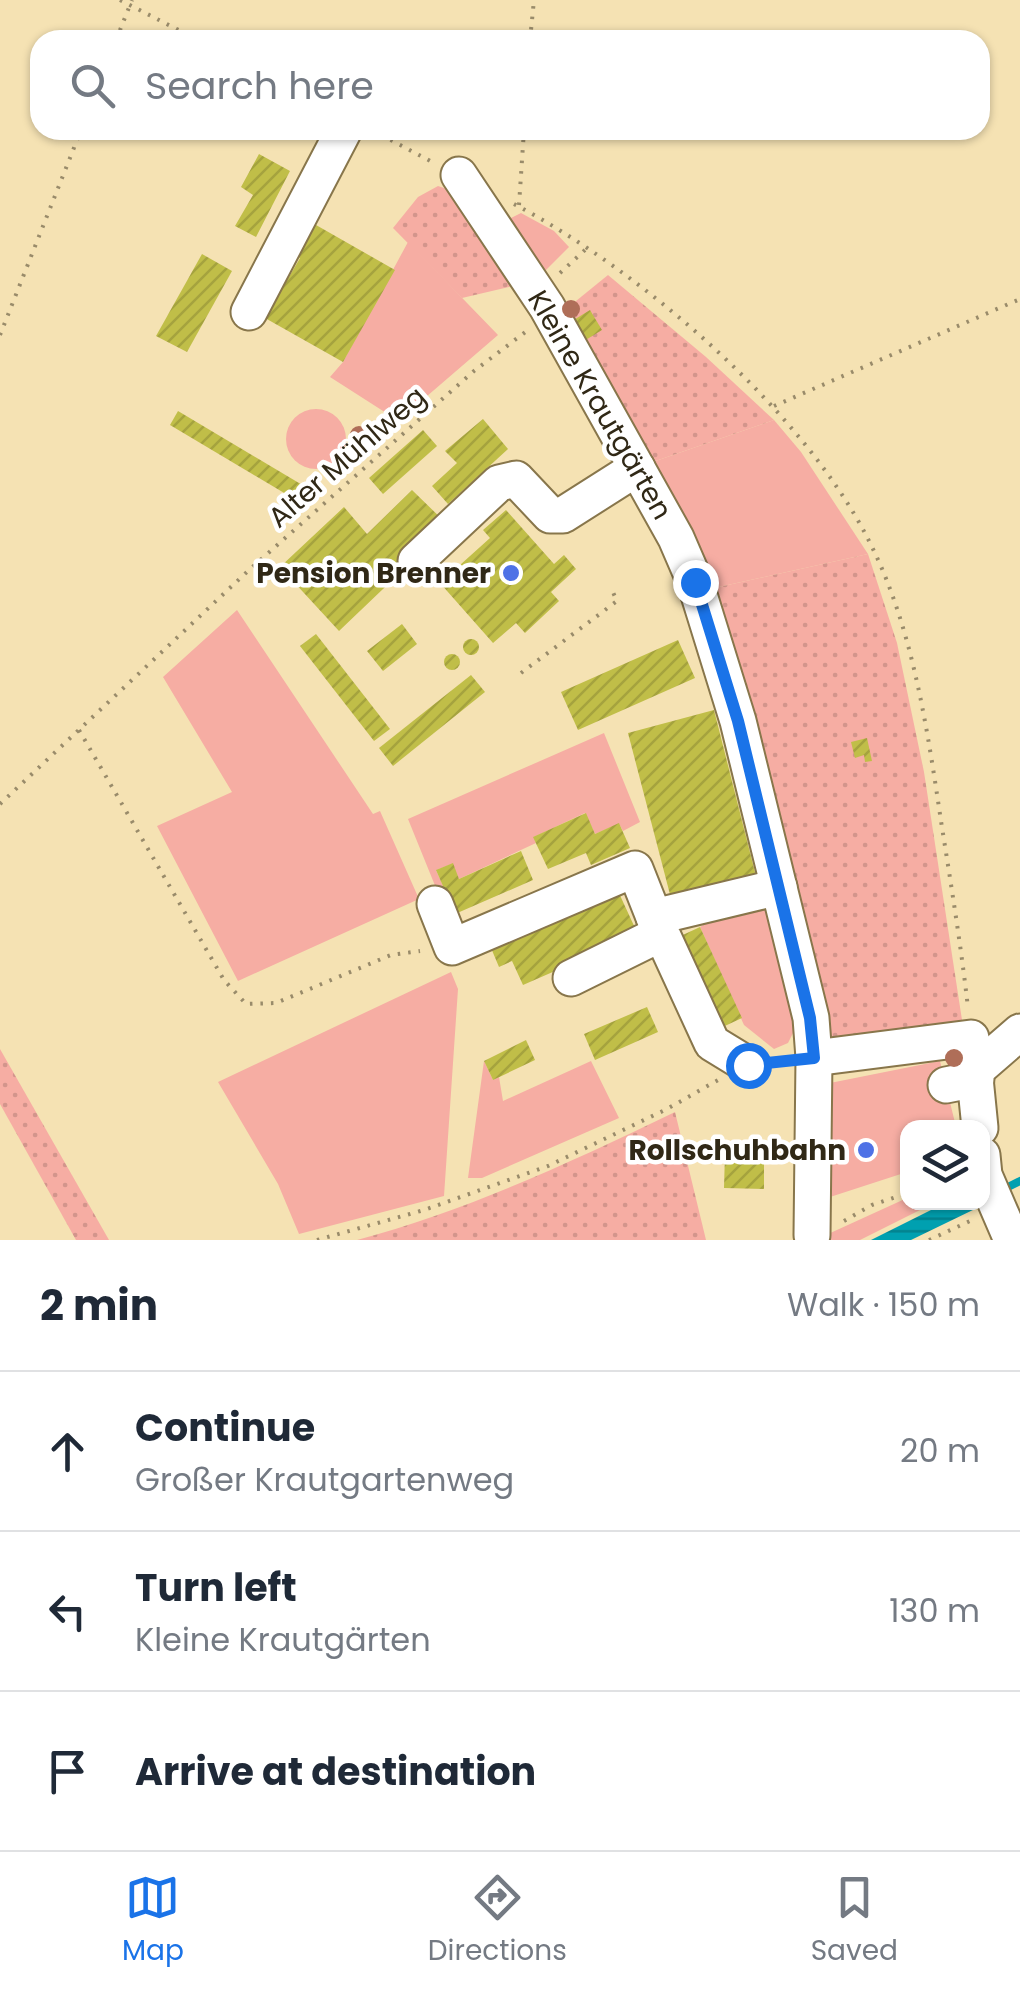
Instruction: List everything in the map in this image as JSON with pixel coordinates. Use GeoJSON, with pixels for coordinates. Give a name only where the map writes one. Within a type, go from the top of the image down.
{"type":"FeatureCollection","features":[{"type":"Feature","properties":{"kind":"street"},"geometry":{"type":"LineString","coordinates":[[249,312],[339,140]]}},
{"type":"Feature","properties":{"kind":"street","name":"Kleine Krautgärten"},"geometry":{"type":"LineString","coordinates":[[458,175],[543,301],[676,538],[695,582],[738,721],[810,1018],[814,1058],[812,1235]]}},
{"type":"Feature","properties":{"kind":"street"},"geometry":{"type":"LineString","coordinates":[[416,561],[499,483],[516,479],[550,515],[563,515],[637,468]]}},
{"type":"Feature","properties":{"kind":"street"},"geometry":{"type":"LineString","coordinates":[[435,904],[452,947],[635,869],[657,926],[712,1042],[748,1065]]}},
{"type":"Feature","properties":{"kind":"street"},"geometry":{"type":"LineString","coordinates":[[572,978],[657,926],[779,887]]}},
{"type":"Feature","properties":{"kind":"street"},"geometry":{"type":"LineString","coordinates":[[814,1058],[967,1068],[1020,1032]]}},
{"type":"Feature","properties":{"kind":"street"},"geometry":{"type":"LineString","coordinates":[[967,1068],[978,1120]]}},
{"type":"Feature","properties":{"kind":"street"},"geometry":{"type":"LineString","coordinates":[[990,1193],[997,1226]]}},
{"type":"Feature","properties":{"kind":"path"},"geometry":{"type":"LineString","coordinates":[[120,0],[131,2],[180,30]]}},
{"type":"Feature","properties":{"kind":"path"},"geometry":{"type":"LineString","coordinates":[[531,30],[534,0]]}},
{"type":"Feature","properties":{"kind":"path"},"geometry":{"type":"LineString","coordinates":[[120,30],[131,2]]}},
{"type":"Feature","properties":{"kind":"path"},"geometry":{"type":"LineString","coordinates":[[0,335],[76,140]]}},
{"type":"Feature","properties":{"kind":"path"},"geometry":{"type":"LineString","coordinates":[[391,140],[458,175]]}},
{"type":"Feature","properties":{"kind":"path"},"geometry":{"type":"LineString","coordinates":[[519,206],[523,140]]}},
{"type":"Feature","properties":{"kind":"path"},"geometry":{"type":"LineString","coordinates":[[504,199],[588,248],[700,336],[774,406],[819,464],[867,537],[902,626],[930,750],[962,954],[967,1068]]}},
{"type":"Feature","properties":{"kind":"path","name":"Alter Mühlweg"},"geometry":{"type":"LineString","coordinates":[[0,804],[249,570],[474,372],[521,338],[543,301],[588,248]]}},
{"type":"Feature","properties":{"kind":"path"},"geometry":{"type":"LineString","coordinates":[[774,406],[1020,300]]}},
{"type":"Feature","properties":{"kind":"path"},"geometry":{"type":"LineString","coordinates":[[521,673],[616,601],[611,588]]}},
{"type":"Feature","properties":{"kind":"path"},"geometry":{"type":"LineString","coordinates":[[79,730],[224,980],[246,1004],[276,1003],[390,954],[452,947]]}},
{"type":"Feature","properties":{"kind":"path"},"geometry":{"type":"LineString","coordinates":[[316,1240],[424,1210],[548,1166],[667,1110],[689,1094],[748,1065]]}},
{"type":"Feature","properties":{"kind":"path"},"geometry":{"type":"LineString","coordinates":[[872,1206],[900,1195]]}},
{"type":"Feature","properties":{"kind":"path"},"geometry":{"type":"LineString","coordinates":[[929,1240],[997,1226]]}},
{"type":"Feature","properties":{"kind":"shaded area"},"geometry":{"type":"Polygon","coordinates":[[[438,186],[447,189],[518,285],[462,298],[393,228],[418,197],[438,186]]]}},
{"type":"Feature","properties":{"kind":"shaded area"},"geometry":{"type":"Polygon","coordinates":[[[521,213],[554,231],[569,247],[541,275],[507,224],[521,213]]]}},
{"type":"Feature","properties":{"kind":"shaded area"},"geometry":{"type":"Polygon","coordinates":[[[408,242],[498,335],[405,415],[394,418],[330,377],[343,362],[408,242]]]}},
{"type":"Feature","properties":{"kind":"shaded area"},"geometry":{"type":"Polygon","coordinates":[[[608,275],[774,420],[644,465],[560,314],[608,275]]]}},
{"type":"Feature","properties":{"kind":"shaded area"},"geometry":{"type":"Polygon","coordinates":[[[316,409],[337,418],[346,439],[337,460],[316,469],[295,460],[286,439],[295,418],[316,409]]]}},
{"type":"Feature","properties":{"kind":"shaded area"},"geometry":{"type":"Polygon","coordinates":[[[774,420],[801,452],[868,554],[705,590],[644,465],[774,420]]]}},
{"type":"Feature","properties":{"kind":"shaded area"},"geometry":{"type":"Polygon","coordinates":[[[868,554],[897,643],[924,772],[962,1020],[954,1025],[824,1044],[705,590],[868,554]]]}},
{"type":"Feature","properties":{"kind":"shaded area"},"geometry":{"type":"Polygon","coordinates":[[[237,610],[373,814],[380,811],[419,899],[238,981],[157,826],[232,792],[163,677],[237,610]]]}},
{"type":"Feature","properties":{"kind":"shaded area"},"geometry":{"type":"Polygon","coordinates":[[[604,733],[640,822],[623,831],[619,824],[595,834],[585,813],[534,837],[536,843],[459,879],[452,864],[436,870],[443,886],[436,888],[408,819],[604,733]]]}},
{"type":"Feature","properties":{"kind":"shaded area"},"geometry":{"type":"Polygon","coordinates":[[[760,906],[776,916],[796,1027],[788,1043],[774,1049],[744,1025],[700,927],[715,918],[760,906]]]}},
{"type":"Feature","properties":{"kind":"shaded area"},"geometry":{"type":"Polygon","coordinates":[[[451,972],[458,989],[444,1196],[299,1234],[278,1184],[218,1082],[451,972]]]}},
{"type":"Feature","properties":{"kind":"shaded area"},"geometry":{"type":"Polygon","coordinates":[[[0,1049],[109,1240],[76,1240],[0,1104],[0,1049]]]}},
{"type":"Feature","properties":{"kind":"shaded area"},"geometry":{"type":"Polygon","coordinates":[[[484,1061],[493,1080],[499,1077],[503,1101],[591,1061],[619,1118],[482,1178],[468,1178],[484,1061]]]}},
{"type":"Feature","properties":{"kind":"shaded area","name":"Rollschuhbahn"},"geometry":{"type":"Polygon","coordinates":[[[940,1061],[954,1120],[900,1120],[900,1174],[827,1198],[820,1085],[940,1061]]]}},
{"type":"Feature","properties":{"kind":"shaded area"},"geometry":{"type":"Polygon","coordinates":[[[675,1112],[706,1240],[357,1240],[479,1200],[675,1112]]]}},
{"type":"Feature","properties":{"kind":"shaded area"},"geometry":{"type":"Polygon","coordinates":[[[900,1201],[900,1210],[920,1210],[860,1240],[815,1240],[900,1201]]]}},
{"type":"Feature","properties":{"kind":"water"},"geometry":{"type":"Polygon","coordinates":[[[931,1210],[973,1210],[911,1240],[871,1240],[931,1210]]]}},
{"type":"Feature","properties":{"kind":"building"},"geometry":{"type":"Polygon","coordinates":[[[259,154],[290,171],[256,237],[235,226],[253,195],[241,187],[259,154]]]}},
{"type":"Feature","properties":{"kind":"building"},"geometry":{"type":"Polygon","coordinates":[[[309,221],[395,270],[343,362],[265,318],[300,258],[291,253],[309,221]]]}},
{"type":"Feature","properties":{"kind":"building"},"geometry":{"type":"Polygon","coordinates":[[[202,254],[232,271],[187,352],[156,336],[202,254]]]}},
{"type":"Feature","properties":{"kind":"building"},"geometry":{"type":"Polygon","coordinates":[[[590,310],[602,330],[584,341],[572,321],[590,310]]]}},
{"type":"Feature","properties":{"kind":"building"},"geometry":{"type":"Polygon","coordinates":[[[178,411],[304,486],[296,500],[170,425],[178,411]]]}},
{"type":"Feature","properties":{"kind":"building"},"geometry":{"type":"Polygon","coordinates":[[[483,419],[508,449],[448,504],[432,486],[457,463],[445,451],[483,419]]]}},
{"type":"Feature","properties":{"kind":"building"},"geometry":{"type":"Polygon","coordinates":[[[423,430],[437,446],[383,494],[369,478],[423,430]]]}},
{"type":"Feature","properties":{"kind":"building"},"geometry":{"type":"Polygon","coordinates":[[[412,490],[449,526],[339,631],[280,567],[344,507],[367,534],[412,490]]]}},
{"type":"Feature","properties":{"kind":"building","name":"Pension Brenner"},"geometry":{"type":"Polygon","coordinates":[[[506,510],[554,564],[564,555],[576,569],[551,592],[559,601],[525,633],[516,623],[493,643],[440,583],[490,538],[483,530],[506,510]]]}},
{"type":"Feature","properties":{"kind":"building"},"geometry":{"type":"Polygon","coordinates":[[[402,624],[417,644],[383,671],[367,651],[402,624]]]}},
{"type":"Feature","properties":{"kind":"building"},"geometry":{"type":"Polygon","coordinates":[[[316,634],[390,729],[374,741],[300,646],[316,634]]]}},
{"type":"Feature","properties":{"kind":"building"},"geometry":{"type":"Polygon","coordinates":[[[471,639],[479,647],[471,655],[463,647],[471,639]]]}},
{"type":"Feature","properties":{"kind":"building"},"geometry":{"type":"Polygon","coordinates":[[[678,640],[695,678],[578,730],[561,692],[678,640]]]}},
{"type":"Feature","properties":{"kind":"building"},"geometry":{"type":"Polygon","coordinates":[[[452,654],[460,662],[452,670],[444,662],[452,654]]]}},
{"type":"Feature","properties":{"kind":"building"},"geometry":{"type":"Polygon","coordinates":[[[471,675],[485,692],[393,766],[379,748],[471,675]]]}},
{"type":"Feature","properties":{"kind":"building"},"geometry":{"type":"Polygon","coordinates":[[[714,710],[758,884],[673,906],[628,733],[714,710]]]}},
{"type":"Feature","properties":{"kind":"building"},"geometry":{"type":"Polygon","coordinates":[[[867,738],[872,761],[865,762],[864,755],[855,758],[851,742],[867,738]]]}},
{"type":"Feature","properties":{"kind":"building"},"geometry":{"type":"Polygon","coordinates":[[[586,813],[595,834],[619,823],[630,848],[591,865],[586,853],[548,869],[533,837],[586,813]]]}},
{"type":"Feature","properties":{"kind":"building"},"geometry":{"type":"Polygon","coordinates":[[[521,851],[533,880],[455,914],[436,870],[453,863],[459,879],[521,851]]]}},
{"type":"Feature","properties":{"kind":"building"},"geometry":{"type":"Polygon","coordinates":[[[618,891],[641,941],[558,979],[555,971],[523,985],[512,961],[499,967],[491,948],[618,891]]]}},
{"type":"Feature","properties":{"kind":"building"},"geometry":{"type":"Polygon","coordinates":[[[700,927],[742,1018],[714,1031],[672,940],[700,927]]]}},
{"type":"Feature","properties":{"kind":"building"},"geometry":{"type":"Polygon","coordinates":[[[647,1007],[658,1032],[595,1060],[584,1034],[647,1007]]]}},
{"type":"Feature","properties":{"kind":"building"},"geometry":{"type":"Polygon","coordinates":[[[526,1040],[535,1060],[493,1080],[484,1061],[526,1040]]]}},
{"type":"Feature","properties":{"kind":"building"},"geometry":{"type":"Polygon","coordinates":[[[725,1153],[764,1153],[764,1189],[724,1188],[725,1153]]]}},
{"type":"Feature","properties":{"kind":"waterway"},"geometry":{"type":"LineString","coordinates":[[1000,1191],[1020,1181]]}},
{"type":"Feature","properties":{"kind":"place","name":"Pension Brenner"},"geometry":{"type":"Point","coordinates":[511,573]}},
{"type":"Feature","properties":{"kind":"place","name":"Rollschuhbahn"},"geometry":{"type":"Point","coordinates":[866,1150]}},
{"type":"Feature","properties":{"kind":"route"},"geometry":{"type":"LineString","coordinates":[[695,582],[738,721],[810,1018],[814,1058],[748,1065]]}}]}
